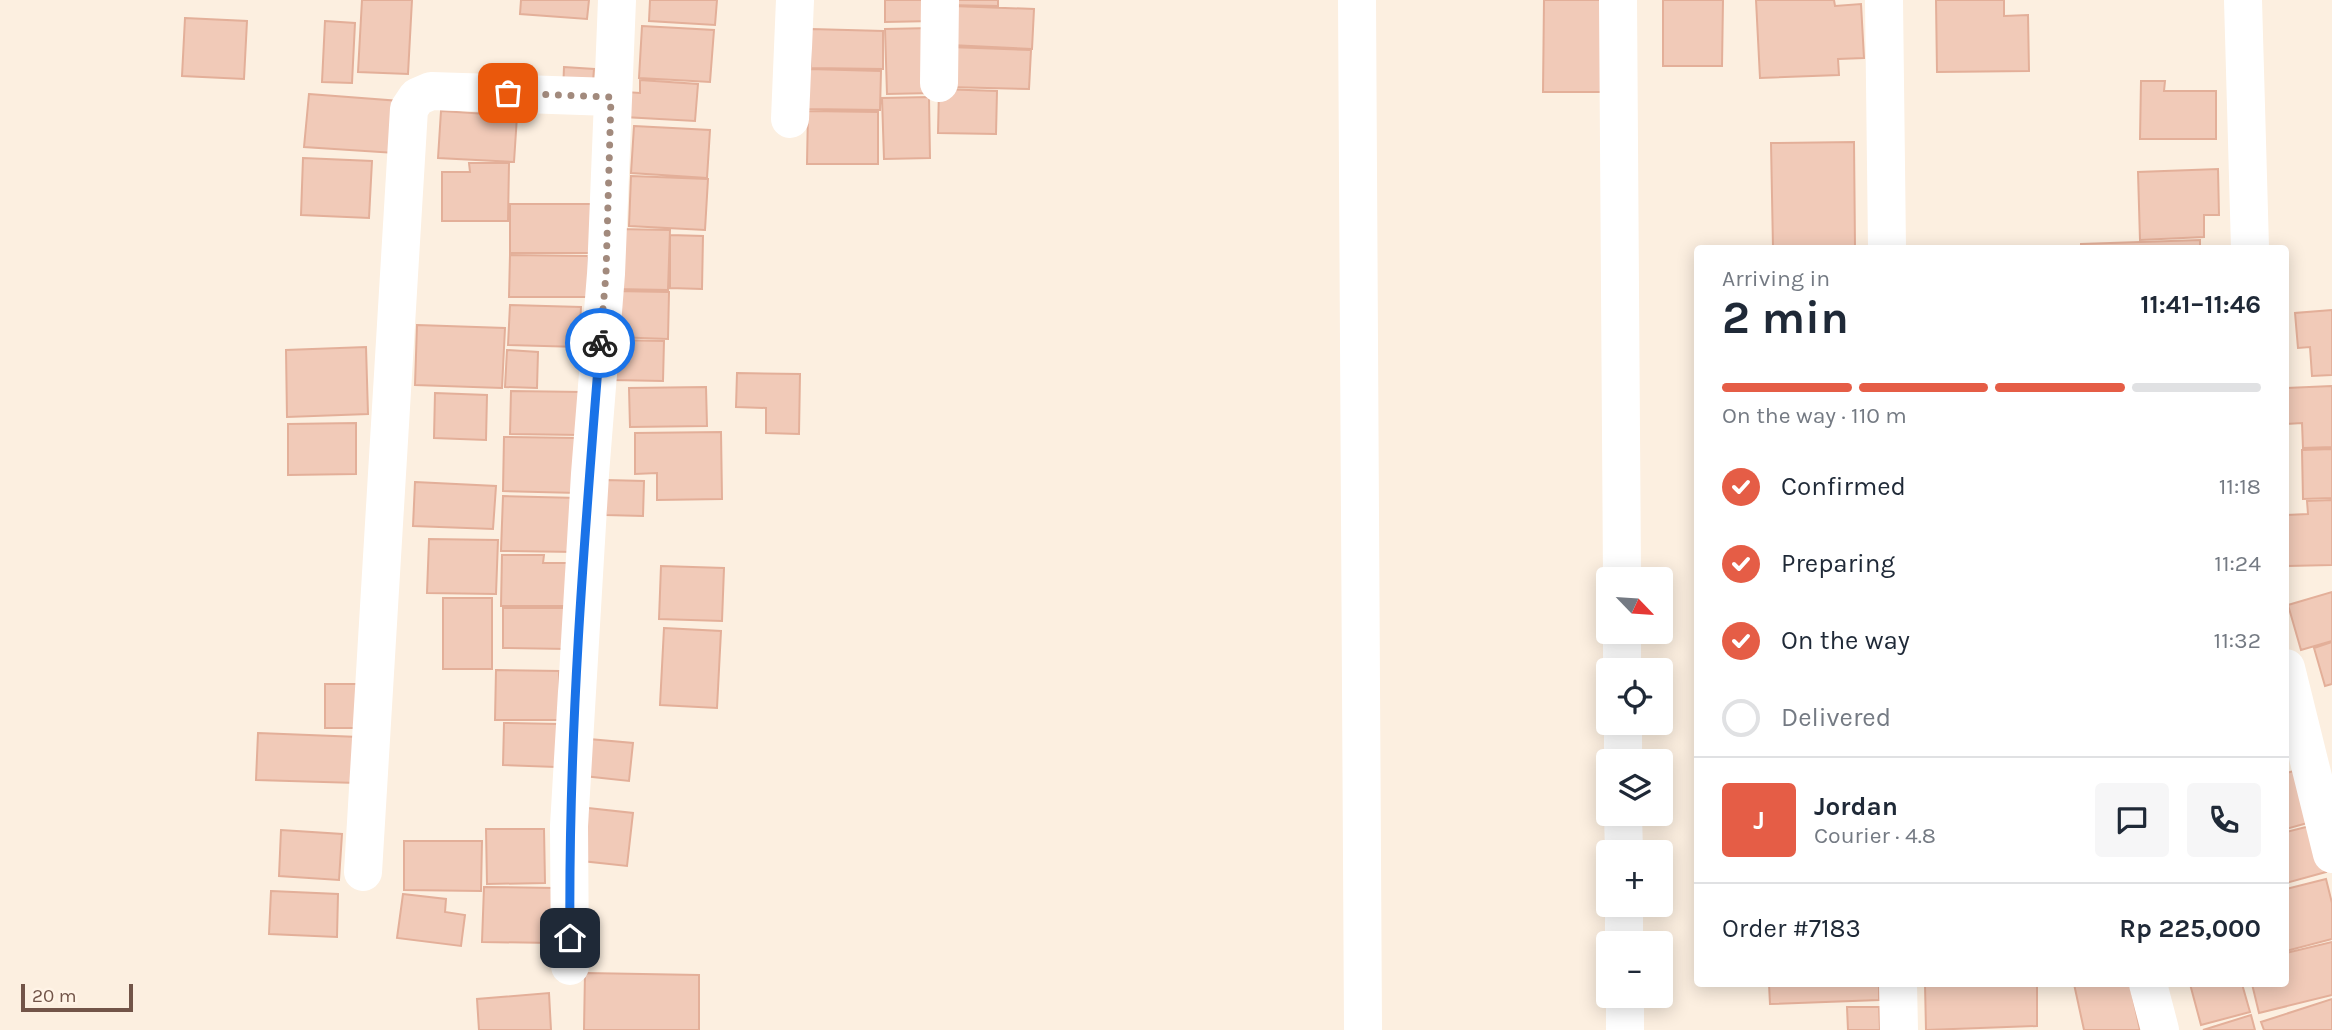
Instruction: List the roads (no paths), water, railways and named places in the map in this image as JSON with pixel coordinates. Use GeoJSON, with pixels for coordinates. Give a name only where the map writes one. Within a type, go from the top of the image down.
{"type":"FeatureCollection","features":[{"type":"Feature","properties":{"kind":"street"},"geometry":{"type":"LineString","coordinates":[[570,966],[569,826],[590,474],[606,274],[611,97],[617,0]]}},
{"type":"Feature","properties":{"kind":"street"},"geometry":{"type":"LineString","coordinates":[[790,119],[795,0]]}},
{"type":"Feature","properties":{"kind":"street"},"geometry":{"type":"LineString","coordinates":[[939,83],[940,0]]}},
{"type":"Feature","properties":{"kind":"street"},"geometry":{"type":"LineString","coordinates":[[1357,0],[1363,1030]]}},
{"type":"Feature","properties":{"kind":"street"},"geometry":{"type":"LineString","coordinates":[[1618,0],[1622,567]]}},
{"type":"Feature","properties":{"kind":"street"},"geometry":{"type":"LineString","coordinates":[[1884,0],[1887,245]]}},
{"type":"Feature","properties":{"kind":"street"},"geometry":{"type":"LineString","coordinates":[[2243,0],[2250,245]]}},
{"type":"Feature","properties":{"kind":"street"},"geometry":{"type":"LineString","coordinates":[[363,872],[409,109],[417,97],[431,91],[611,97]]}},
{"type":"Feature","properties":{"kind":"street"},"geometry":{"type":"LineString","coordinates":[[2289,680],[2332,854]]}},
{"type":"Feature","properties":{"kind":"street"},"geometry":{"type":"LineString","coordinates":[[1898,987],[1899,1030]]}},
{"type":"Feature","properties":{"kind":"street"},"geometry":{"type":"LineString","coordinates":[[2149,987],[2160,1030]]}},
{"type":"Feature","properties":{"kind":"street"},"geometry":{"type":"LineString","coordinates":[[1625,1008],[1625,1030]]}}]}
